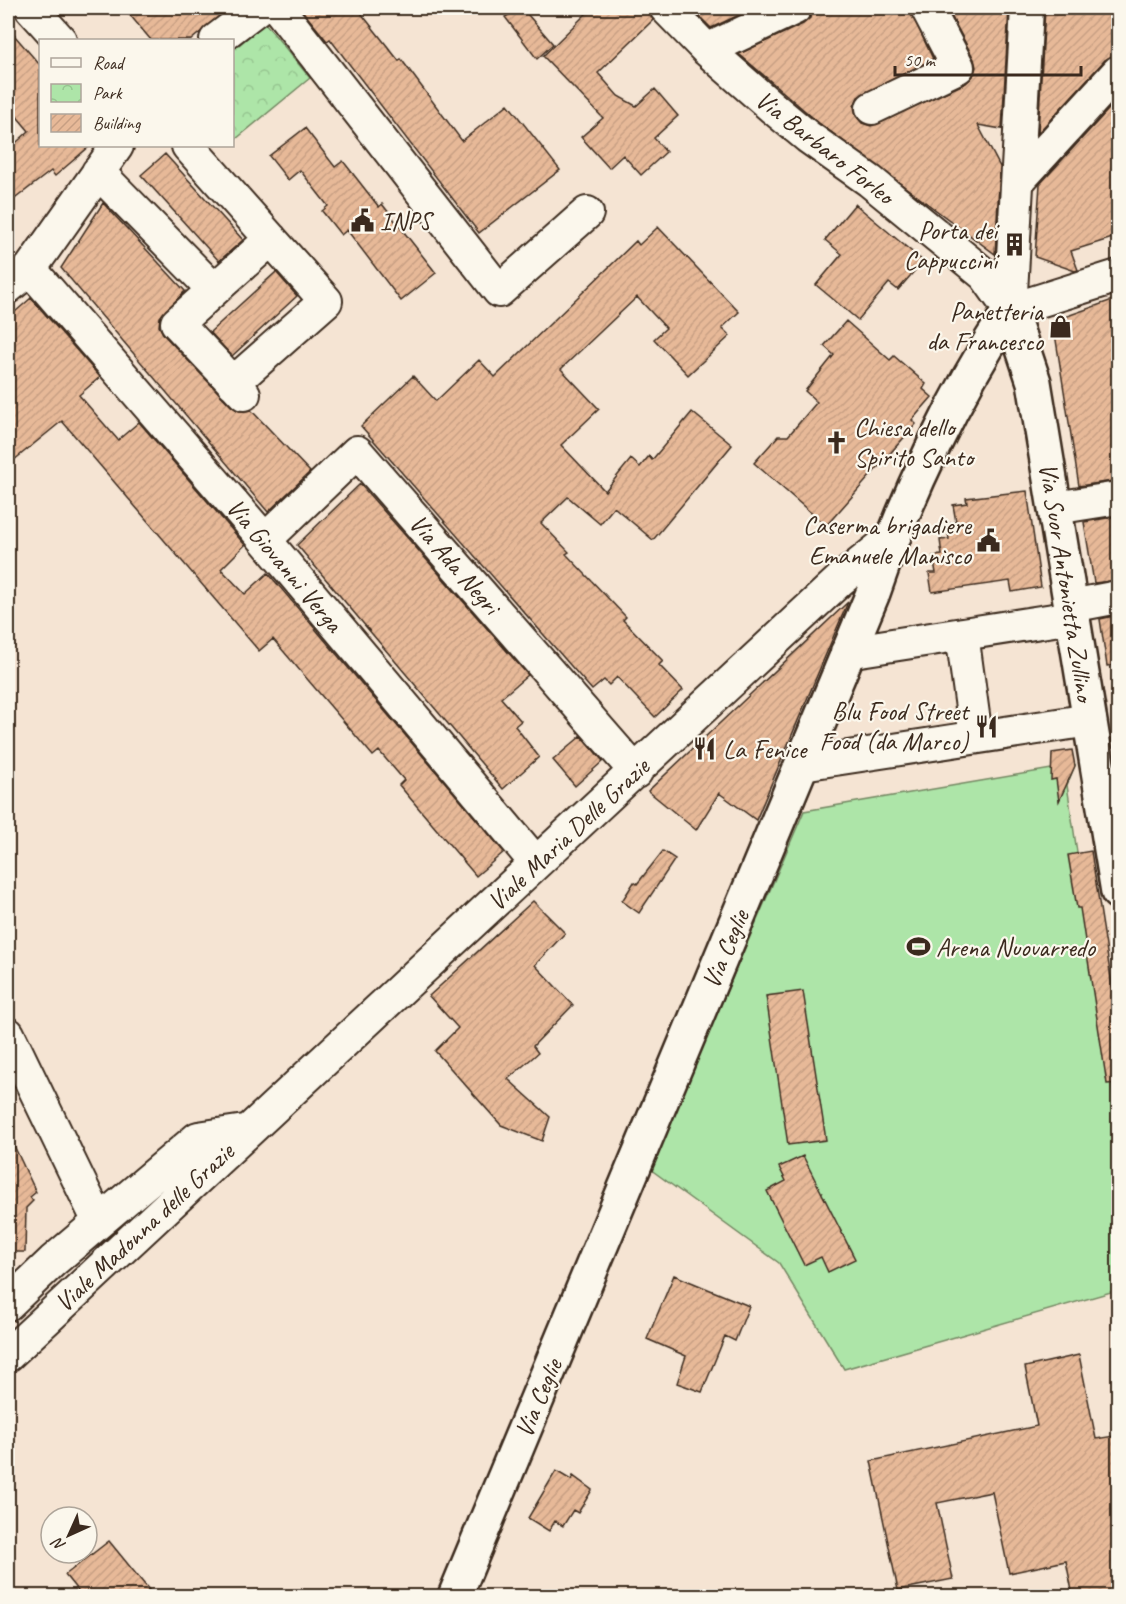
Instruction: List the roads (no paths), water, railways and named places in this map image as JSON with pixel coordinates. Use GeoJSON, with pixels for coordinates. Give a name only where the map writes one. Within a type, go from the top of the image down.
{"type":"FeatureCollection","features":[{"type":"Feature","properties":{"kind":"main road","name":"Via Suor Antonietta Zullino"},"geometry":{"type":"LineString","coordinates":[[1010,310],[1034,382],[1090,720],[1109,776],[1119,892]]}},
{"type":"Feature","properties":{"kind":"main road","name":"Via Ceglie"},"geometry":{"type":"LineString","coordinates":[[455,1596],[873,593],[892,538],[975,363],[1010,310]]}},
{"type":"Feature","properties":{"kind":"street"},"geometry":{"type":"LineString","coordinates":[[31,8],[59,39]]}},
{"type":"Feature","properties":{"kind":"street"},"geometry":{"type":"LineString","coordinates":[[217,39],[258,8]]}},
{"type":"Feature","properties":{"kind":"street"},"geometry":{"type":"LineString","coordinates":[[278,8],[499,291],[586,213]]}},
{"type":"Feature","properties":{"kind":"street","name":"Via Barbaro Forleo"},"geometry":{"type":"LineString","coordinates":[[666,8],[707,50],[808,137],[870,182],[985,275],[1010,310]]}},
{"type":"Feature","properties":{"kind":"street"},"geometry":{"type":"LineString","coordinates":[[707,50],[795,8]]}},
{"type":"Feature","properties":{"kind":"street"},"geometry":{"type":"LineString","coordinates":[[874,107],[958,67],[927,8]]}},
{"type":"Feature","properties":{"kind":"street"},"geometry":{"type":"LineString","coordinates":[[1027,8],[1010,310],[1119,276]]}},
{"type":"Feature","properties":{"kind":"street"},"geometry":{"type":"LineString","coordinates":[[1019,180],[1113,88]]}},
{"type":"Feature","properties":{"kind":"street"},"geometry":{"type":"LineString","coordinates":[[19,278],[116,147]]}},
{"type":"Feature","properties":{"kind":"street"},"geometry":{"type":"LineString","coordinates":[[189,147],[271,239],[326,301],[239,389],[177,322],[271,239]]}},
{"type":"Feature","properties":{"kind":"street"},"geometry":{"type":"LineString","coordinates":[[98,172],[213,289]]}},
{"type":"Feature","properties":{"kind":"street","name":"Via Giovanni Verga"},"geometry":{"type":"LineString","coordinates":[[19,278],[265,540],[536,863]]}},
{"type":"Feature","properties":{"kind":"street","name":"Via Ada Negri"},"geometry":{"type":"LineString","coordinates":[[265,540],[357,452],[636,772]]}},
{"type":"Feature","properties":{"kind":"street"},"geometry":{"type":"LineString","coordinates":[[1055,508],[1119,498]]}},
{"type":"Feature","properties":{"kind":"street","name":"Viale Maria Delle Grazie"},"geometry":{"type":"LineString","coordinates":[[245,1131],[636,772],[840,580],[892,538]]}},
{"type":"Feature","properties":{"kind":"street"},"geometry":{"type":"LineString","coordinates":[[848,652],[962,634],[1072,611],[1119,597]]}},
{"type":"Feature","properties":{"kind":"street"},"geometry":{"type":"LineString","coordinates":[[962,634],[976,737]]}},
{"type":"Feature","properties":{"kind":"street"},"geometry":{"type":"LineString","coordinates":[[802,764],[1090,720]]}},
{"type":"Feature","properties":{"kind":"street"},"geometry":{"type":"LineString","coordinates":[[8,1035],[99,1222]]}},
{"type":"Feature","properties":{"kind":"street","name":"Viale Madonna delle Grazie"},"geometry":{"type":"LineString","coordinates":[[8,1304],[99,1222],[198,1138],[245,1131]]}},
{"type":"Feature","properties":{"kind":"street","name":"Viale Madonna delle Grazie"},"geometry":{"type":"LineString","coordinates":[[8,1355],[245,1131]]}},
{"type":"Feature","properties":{"kind":"place","name":"INPS"},"geometry":{"type":"Point","coordinates":[362,221]}},
{"type":"Feature","properties":{"kind":"place","name":"Porta dei Cappuccini"},"geometry":{"type":"Point","coordinates":[1015,245]}},
{"type":"Feature","properties":{"kind":"place","name":"Panetteria da Francesco"},"geometry":{"type":"Point","coordinates":[1061,326]}},
{"type":"Feature","properties":{"kind":"place","name":"Chiesa dello Spirito Santo"},"geometry":{"type":"Point","coordinates":[836,442]}},
{"type":"Feature","properties":{"kind":"place","name":"Caserma brigadiere Emanuele Manisco"},"geometry":{"type":"Point","coordinates":[989,540]}},
{"type":"Feature","properties":{"kind":"place","name":"Blu Food Street Food (da Marco)"},"geometry":{"type":"Point","coordinates":[986,726]}},
{"type":"Feature","properties":{"kind":"place","name":"La Fenice"},"geometry":{"type":"Point","coordinates":[705,749]}},
{"type":"Feature","properties":{"kind":"place","name":"Arena Nuovarredo"},"geometry":{"type":"Point","coordinates":[918,947]}}]}
